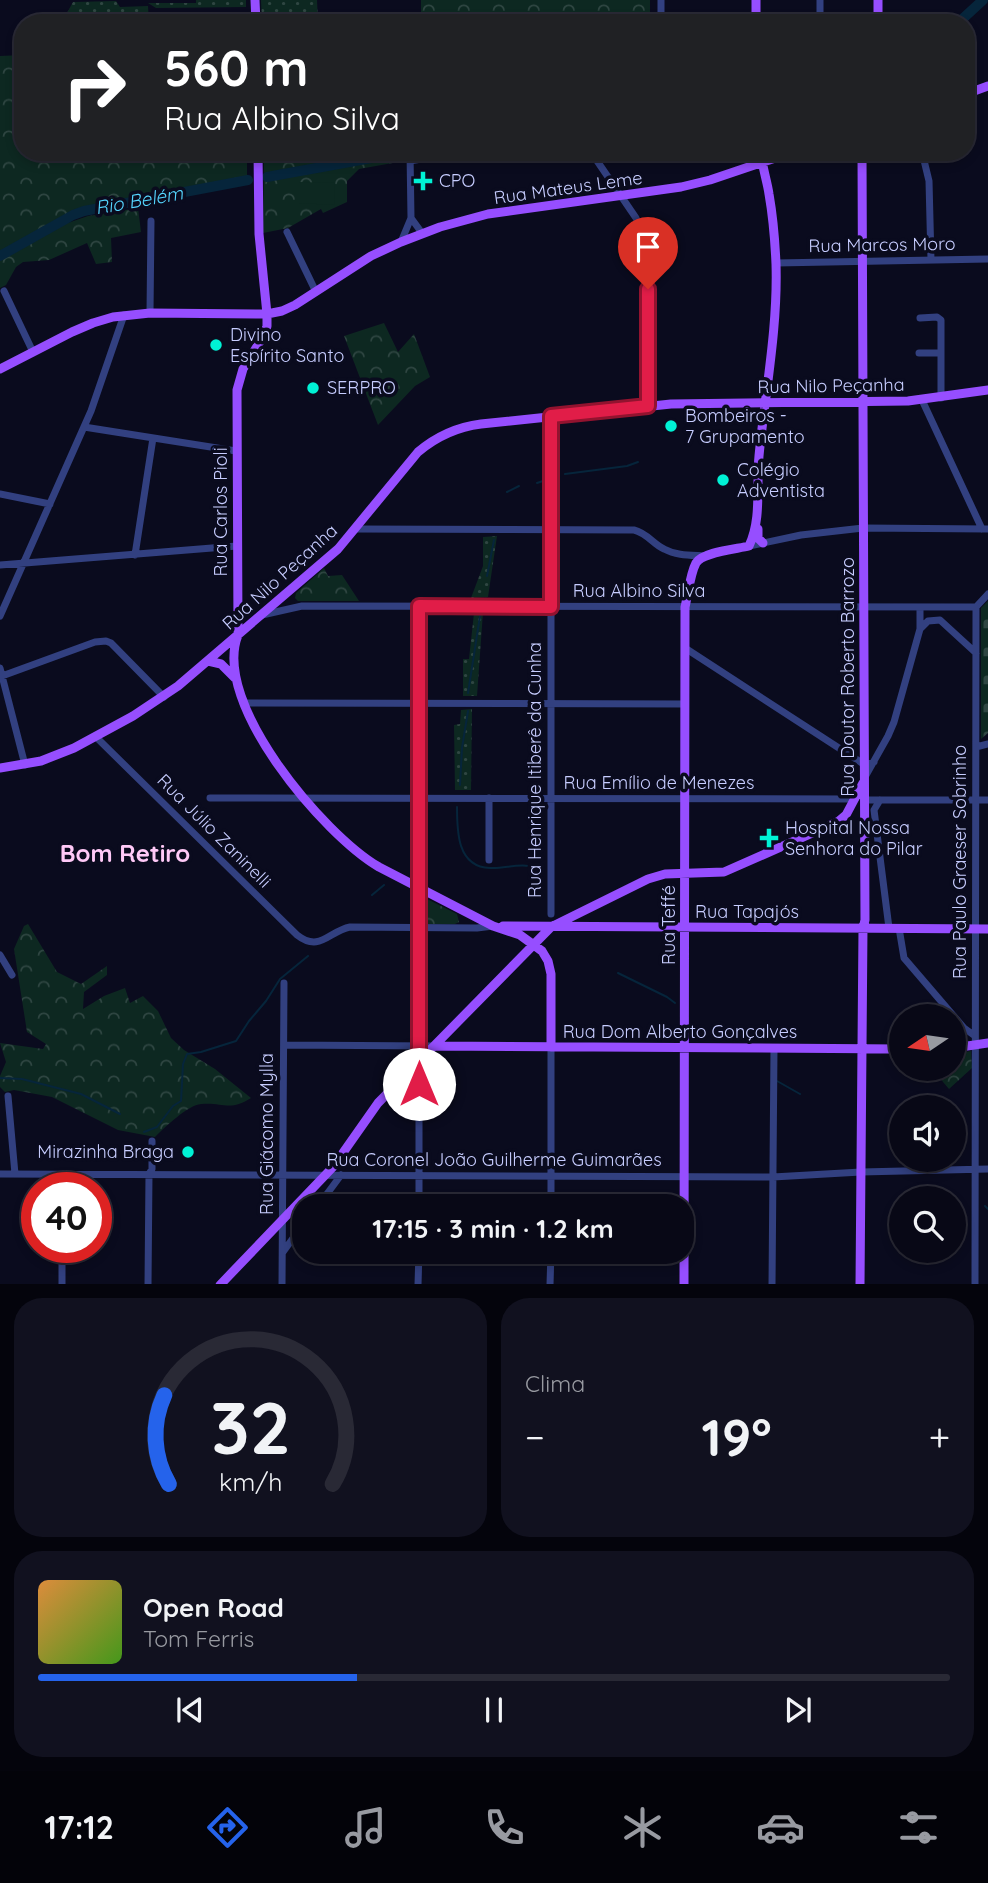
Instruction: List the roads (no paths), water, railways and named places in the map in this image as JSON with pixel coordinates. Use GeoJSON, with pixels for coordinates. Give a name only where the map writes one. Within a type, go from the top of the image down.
{"type":"FeatureCollection","features":[{"type":"Feature","properties":{"kind":"main road"},"geometry":{"type":"LineString","coordinates":[[258,161],[259,234],[267,314]]}},
{"type":"Feature","properties":{"kind":"main road","name":"Rua Mateus Leme"},"geometry":{"type":"LineString","coordinates":[[0,369],[83,327],[124,315],[267,314],[288,309],[363,260],[422,233],[457,222],[694,184],[767,161]]}},
{"type":"Feature","properties":{"kind":"main road","name":"Rua Doutor Roberto Barrozo"},"geometry":{"type":"LineString","coordinates":[[860,1284],[865,811],[860,799],[869,763],[863,528],[862,161]]}},
{"type":"Feature","properties":{"kind":"main road"},"geometry":{"type":"LineString","coordinates":[[761,163],[769,194],[776,263],[759,463],[758,538],[763,543]]}},
{"type":"Feature","properties":{"kind":"main road","name":"Rua Carlos Pioli"},"geometry":{"type":"LineString","coordinates":[[267,314],[264,335],[237,383],[238,635],[233,652],[235,679],[243,703],[266,747],[305,798],[332,830],[362,856],[494,926],[520,935],[534,944]]}},
{"type":"Feature","properties":{"kind":"main road","name":"Rua Nilo Peçanha"},"geometry":{"type":"LineString","coordinates":[[0,768],[25,765],[65,752],[164,697],[338,549],[411,459],[433,441],[454,430],[471,425],[648,406],[922,400],[988,390]]}},
{"type":"Feature","properties":{"kind":"main road"},"geometry":{"type":"LineString","coordinates":[[695,567],[700,559],[706,556],[749,546],[754,536],[757,513]]}},
{"type":"Feature","properties":{"kind":"main road","name":"Rua Teffé"},"geometry":{"type":"LineString","coordinates":[[684,1284],[685,607],[695,567]]}},
{"type":"Feature","properties":{"kind":"main road"},"geometry":{"type":"LineString","coordinates":[[208,661],[221,664],[235,679]]}},
{"type":"Feature","properties":{"kind":"main road"},"geometry":{"type":"LineString","coordinates":[[220,1284],[326,1175],[372,1110],[551,927],[648,879],[665,874],[719,873],[747,863],[839,821],[860,799]]}},
{"type":"Feature","properties":{"kind":"main road"},"geometry":{"type":"LineString","coordinates":[[587,909],[586,918],[591,927]]}},
{"type":"Feature","properties":{"kind":"main road","name":"Rua Tapajós"},"geometry":{"type":"LineString","coordinates":[[494,926],[988,929]]}},
{"type":"Feature","properties":{"kind":"main road"},"geometry":{"type":"LineString","coordinates":[[534,944],[546,956],[551,974],[551,1047]]}},
{"type":"Feature","properties":{"kind":"main road"},"geometry":{"type":"LineString","coordinates":[[450,1031],[459,1046]]}},
{"type":"Feature","properties":{"kind":"main road"},"geometry":{"type":"LineString","coordinates":[[966,1043],[975,1040],[988,1043]]}},
{"type":"Feature","properties":{"kind":"main road","name":"Rua Dom Alberto Gonçalves"},"geometry":{"type":"LineString","coordinates":[[434,1046],[889,1049]]}},
{"type":"Feature","properties":{"kind":"street"},"geometry":{"type":"LineString","coordinates":[[401,242],[411,218],[411,161]]}},
{"type":"Feature","properties":{"kind":"street"},"geometry":{"type":"LineString","coordinates":[[597,161],[640,225],[645,240],[648,256],[648,406]]}},
{"type":"Feature","properties":{"kind":"street"},"geometry":{"type":"LineString","coordinates":[[924,161],[928,175],[931,260]]}},
{"type":"Feature","properties":{"kind":"street"},"geometry":{"type":"LineString","coordinates":[[411,218],[422,233]]}},
{"type":"Feature","properties":{"kind":"street"},"geometry":{"type":"LineString","coordinates":[[150,221],[150,313]]}},
{"type":"Feature","properties":{"kind":"street"},"geometry":{"type":"LineString","coordinates":[[287,232],[316,292]]}},
{"type":"Feature","properties":{"kind":"street","name":"Rua Marcos Moro"},"geometry":{"type":"LineString","coordinates":[[776,263],[988,259]]}},
{"type":"Feature","properties":{"kind":"street"},"geometry":{"type":"LineString","coordinates":[[4,291],[33,352]]}},
{"type":"Feature","properties":{"kind":"street"},"geometry":{"type":"LineString","coordinates":[[0,616],[84,427],[124,315]]}},
{"type":"Feature","properties":{"kind":"street"},"geometry":{"type":"LineString","coordinates":[[920,318],[937,317],[941,320],[941,398]]}},
{"type":"Feature","properties":{"kind":"street"},"geometry":{"type":"LineString","coordinates":[[919,353],[941,354]]}},
{"type":"Feature","properties":{"kind":"street"},"geometry":{"type":"LineString","coordinates":[[749,546],[801,535],[863,528],[985,529],[922,400]]}},
{"type":"Feature","properties":{"kind":"street","name":"Rua Henrique Itiberê da Cunha"},"geometry":{"type":"LineString","coordinates":[[551,416],[551,914]]}},
{"type":"Feature","properties":{"kind":"street"},"geometry":{"type":"LineString","coordinates":[[84,427],[236,451]]}},
{"type":"Feature","properties":{"kind":"street"},"geometry":{"type":"LineString","coordinates":[[135,555],[153,438]]}},
{"type":"Feature","properties":{"kind":"street"},"geometry":{"type":"LineString","coordinates":[[0,494],[50,504]]}},
{"type":"Feature","properties":{"kind":"street"},"geometry":{"type":"LineString","coordinates":[[355,529],[639,531],[665,550],[683,555],[706,556]]}},
{"type":"Feature","properties":{"kind":"street"},"geometry":{"type":"LineString","coordinates":[[0,565],[237,546]]}},
{"type":"Feature","properties":{"kind":"street"},"geometry":{"type":"LineString","coordinates":[[683,555],[695,567]]}},
{"type":"Feature","properties":{"kind":"street"},"geometry":{"type":"LineString","coordinates":[[293,589],[293,600],[302,606]]}},
{"type":"Feature","properties":{"kind":"street"},"geometry":{"type":"LineString","coordinates":[[976,607],[988,594]]}},
{"type":"Feature","properties":{"kind":"street","name":"Rua Albino Silva"},"geometry":{"type":"LineString","coordinates":[[262,615],[302,606],[976,607]]}},
{"type":"Feature","properties":{"kind":"street"},"geometry":{"type":"LineString","coordinates":[[419,606],[419,1194]]}},
{"type":"Feature","properties":{"kind":"street"},"geometry":{"type":"LineString","coordinates":[[685,648],[869,763],[894,722],[920,629],[920,607]]}},
{"type":"Feature","properties":{"kind":"street","name":"Rua Paulo Graeser Sobrinho"},"geometry":{"type":"LineString","coordinates":[[975,1284],[976,607]]}},
{"type":"Feature","properties":{"kind":"street"},"geometry":{"type":"LineString","coordinates":[[920,629],[928,621],[940,620],[976,653]]}},
{"type":"Feature","properties":{"kind":"street"},"geometry":{"type":"LineString","coordinates":[[25,765],[1,672],[95,642],[106,641],[116,647],[164,697]]}},
{"type":"Feature","properties":{"kind":"street"},"geometry":{"type":"LineString","coordinates":[[243,703],[685,704]]}},
{"type":"Feature","properties":{"kind":"street","name":"Rua Júlio Zaninelli"},"geometry":{"type":"LineString","coordinates":[[96,737],[297,935],[313,943]]}},
{"type":"Feature","properties":{"kind":"street"},"geometry":{"type":"LineString","coordinates":[[976,747],[988,744]]}},
{"type":"Feature","properties":{"kind":"street","name":"Rua Emílio de Menezes"},"geometry":{"type":"LineString","coordinates":[[210,798],[988,800]]}},
{"type":"Feature","properties":{"kind":"street"},"geometry":{"type":"LineString","coordinates":[[489,798],[489,860]]}},
{"type":"Feature","properties":{"kind":"street"},"geometry":{"type":"LineString","coordinates":[[880,800],[874,810],[894,928],[904,958],[975,1040]]}},
{"type":"Feature","properties":{"kind":"street"},"geometry":{"type":"LineString","coordinates":[[464,910],[465,928]]}},
{"type":"Feature","properties":{"kind":"street","name":"Rua Tapajós"},"geometry":{"type":"LineString","coordinates":[[313,943],[350,928],[494,926]]}},
{"type":"Feature","properties":{"kind":"street"},"geometry":{"type":"LineString","coordinates":[[0,955],[12,975]]}},
{"type":"Feature","properties":{"kind":"street","name":"Rua Giácomo Mylla"},"geometry":{"type":"LineString","coordinates":[[282,1284],[284,983]]}},
{"type":"Feature","properties":{"kind":"street","name":"Rua Dom Alberto Gonçalves"},"geometry":{"type":"LineString","coordinates":[[284,1045],[434,1046]]}},
{"type":"Feature","properties":{"kind":"street"},"geometry":{"type":"LineString","coordinates":[[551,1047],[551,1194]]}},
{"type":"Feature","properties":{"kind":"street"},"geometry":{"type":"LineString","coordinates":[[772,1284],[774,1049]]}},
{"type":"Feature","properties":{"kind":"street"},"geometry":{"type":"LineString","coordinates":[[8,1096],[15,1174]]}},
{"type":"Feature","properties":{"kind":"street"},"geometry":{"type":"LineString","coordinates":[[148,1284],[152,1141]]}},
{"type":"Feature","properties":{"kind":"street","name":"Rua Coronel João Guilherme Guimarães"},"geometry":{"type":"LineString","coordinates":[[112,1174],[773,1177],[988,1169]]}},
{"type":"Feature","properties":{"kind":"street","name":"Rua Coronel João Guilherme Guimarães"},"geometry":{"type":"LineString","coordinates":[[0,1174],[21,1174]]}},
{"type":"Feature","properties":{"kind":"street"},"geometry":{"type":"LineString","coordinates":[[327,1194],[341,1175]]}},
{"type":"Feature","properties":{"kind":"street"},"geometry":{"type":"LineString","coordinates":[[282,1252],[292,1239]]}},
{"type":"Feature","properties":{"kind":"street"},"geometry":{"type":"LineString","coordinates":[[62,1263],[62,1284]]}},
{"type":"Feature","properties":{"kind":"street"},"geometry":{"type":"LineString","coordinates":[[418,1264],[418,1284]]}},
{"type":"Feature","properties":{"kind":"street"},"geometry":{"type":"LineString","coordinates":[[551,1264],[551,1284]]}},
{"type":"Feature","properties":{"kind":"waterway","name":"Rio Belém"},"geometry":{"type":"LineString","coordinates":[[968,14],[983,0]]}},
{"type":"Feature","properties":{"kind":"waterway","name":"Rio Belém"},"geometry":{"type":"LineString","coordinates":[[267,177],[355,161]]}},
{"type":"Feature","properties":{"kind":"waterway","name":"Rio Belém"},"geometry":{"type":"LineString","coordinates":[[0,256],[84,211],[248,180]]}},
{"type":"Feature","properties":{"kind":"waterway"},"geometry":{"type":"LineString","coordinates":[[565,474],[627,466],[638,462]]}},
{"type":"Feature","properties":{"kind":"waterway"},"geometry":{"type":"LineString","coordinates":[[537,483],[546,480]]}},
{"type":"Feature","properties":{"kind":"waterway"},"geometry":{"type":"LineString","coordinates":[[507,492],[519,486]]}},
{"type":"Feature","properties":{"kind":"waterway"},"geometry":{"type":"LineString","coordinates":[[487,576],[494,540]]}},
{"type":"Feature","properties":{"kind":"waterway"},"geometry":{"type":"LineString","coordinates":[[468,693],[480,616]]}},
{"type":"Feature","properties":{"kind":"waterway"},"geometry":{"type":"LineString","coordinates":[[460,785],[468,711]]}},
{"type":"Feature","properties":{"kind":"waterway"},"geometry":{"type":"LineString","coordinates":[[457,807],[461,846],[471,861],[490,868],[529,866]]}},
{"type":"Feature","properties":{"kind":"waterway"},"geometry":{"type":"LineString","coordinates":[[372,895],[384,885]]}},
{"type":"Feature","properties":{"kind":"waterway"},"geometry":{"type":"LineString","coordinates":[[144,1132],[157,1127],[173,1106],[181,1101],[183,1064],[187,1054],[236,1041],[280,979],[308,956]]}},
{"type":"Feature","properties":{"kind":"waterway"},"geometry":{"type":"LineString","coordinates":[[618,973],[675,1003]]}},
{"type":"Feature","properties":{"kind":"waterway"},"geometry":{"type":"LineString","coordinates":[[0,1078],[22,1079],[81,1094],[120,1114]]}},
{"type":"Feature","properties":{"kind":"waterway"},"geometry":{"type":"LineString","coordinates":[[777,1081],[800,1094]]}},
{"type":"Feature","properties":{"kind":"waterway"},"geometry":{"type":"LineString","coordinates":[[985,1206],[988,1209]]}},
{"type":"Feature","properties":{"kind":"place","name":"CPO"},"geometry":{"type":"Point","coordinates":[423,181]}},
{"type":"Feature","properties":{"kind":"place","name":"Divino Espírito Santo"},"geometry":{"type":"Point","coordinates":[216,345]}},
{"type":"Feature","properties":{"kind":"place","name":"SERPRO"},"geometry":{"type":"Point","coordinates":[313,388]}},
{"type":"Feature","properties":{"kind":"place","name":"Bombeiros - 7 Grupamento"},"geometry":{"type":"Point","coordinates":[671,426]}},
{"type":"Feature","properties":{"kind":"place","name":"Colégio Adventista"},"geometry":{"type":"Point","coordinates":[723,480]}},
{"type":"Feature","properties":{"kind":"place","name":"Hospital Nossa Senhora do Pilar"},"geometry":{"type":"Point","coordinates":[769,838]}},
{"type":"Feature","properties":{"kind":"place","name":"Mirazinha Braga"},"geometry":{"type":"Point","coordinates":[188,1152]}},
{"type":"Feature","properties":{"kind":"district","name":"Bom Retiro"},"geometry":{"type":"Point","coordinates":[125,854]}}]}
